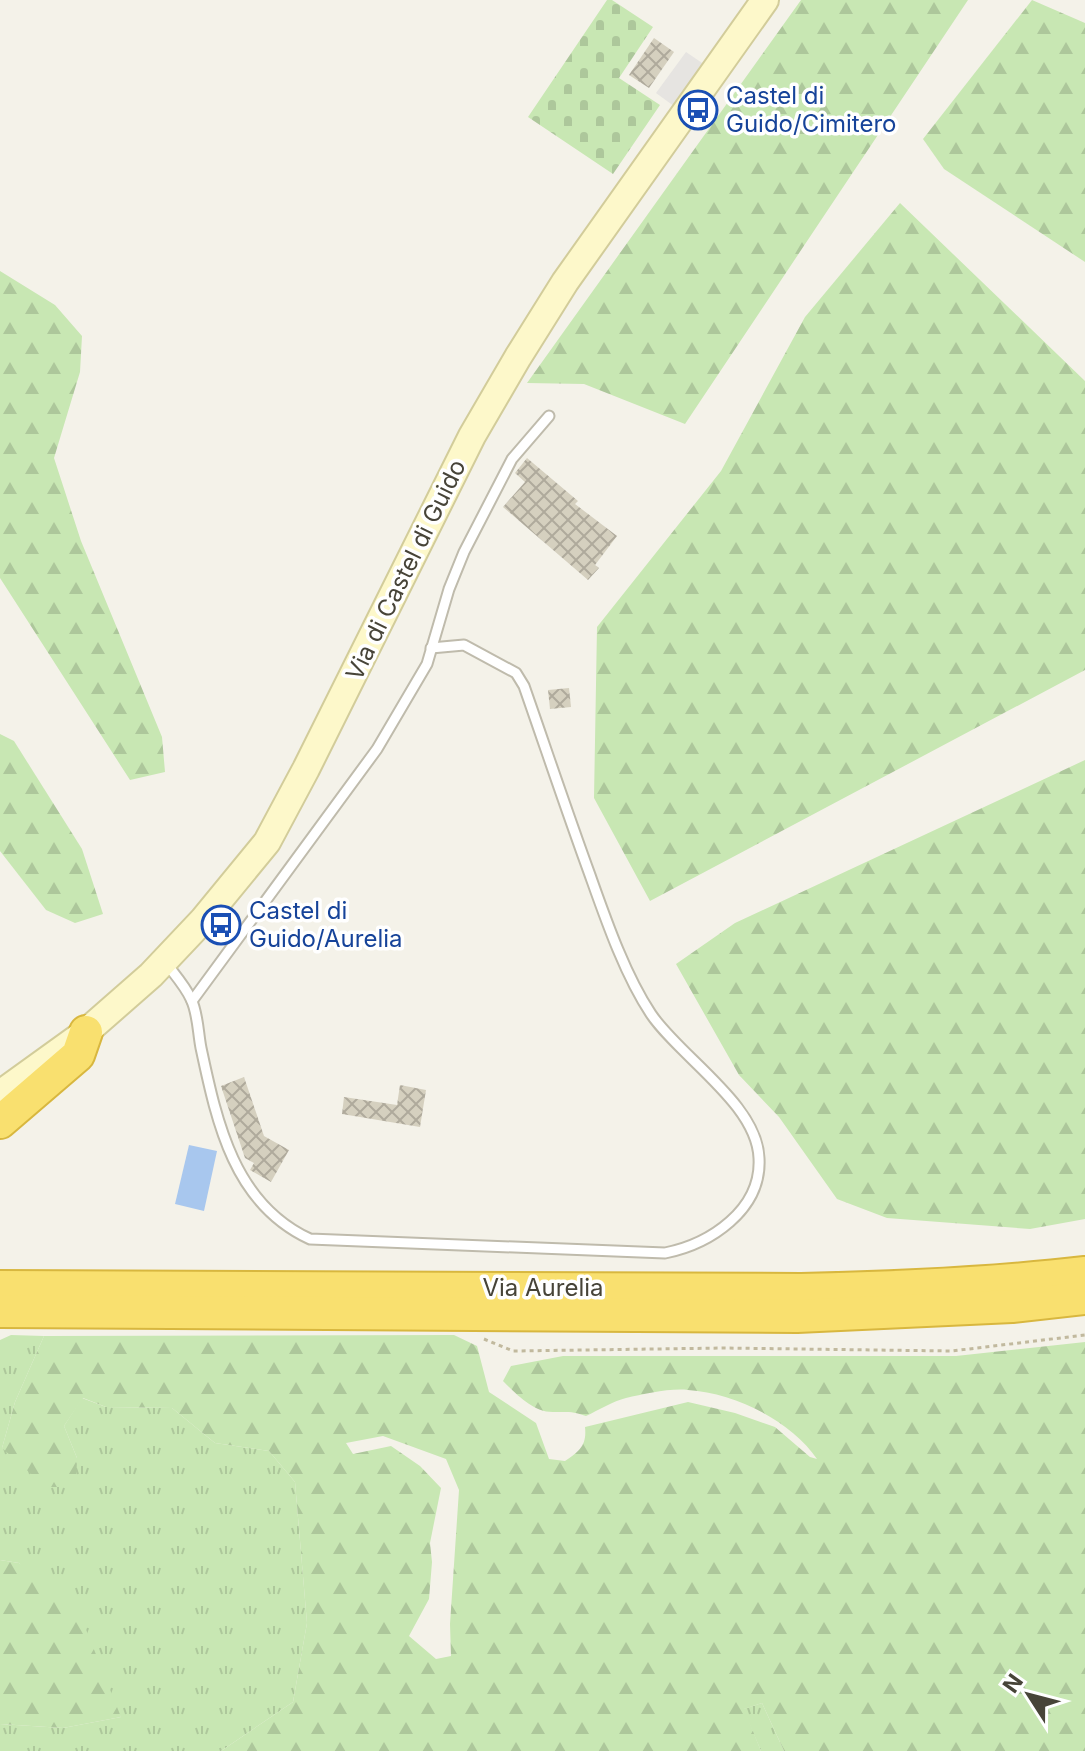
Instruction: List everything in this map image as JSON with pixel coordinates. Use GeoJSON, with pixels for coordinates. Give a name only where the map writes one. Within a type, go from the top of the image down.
{"type":"FeatureCollection","features":[{"type":"Feature","properties":{"kind":"highway"},"geometry":{"type":"LineString","coordinates":[[0,1122],[78,1055],[86,1032]]}},
{"type":"Feature","properties":{"kind":"highway"},"geometry":{"type":"LineString","coordinates":[[0,1270],[13,1273],[401,1276],[425,1287]]}},
{"type":"Feature","properties":{"kind":"highway","name":"Via Aurelia"},"geometry":{"type":"LineString","coordinates":[[0,1287],[801,1290],[945,1286],[1085,1273]]}},
{"type":"Feature","properties":{"kind":"highway","name":"Via Aurelia"},"geometry":{"type":"LineString","coordinates":[[0,1311],[797,1316],[1012,1306],[1085,1298]]}},
{"type":"Feature","properties":{"kind":"street","name":"Via di Castel di Guido"},"geometry":{"type":"LineString","coordinates":[[0,1094],[86,1032],[164,961],[203,920],[267,842],[472,436],[510,370],[565,282],[765,0]]}},
{"type":"Feature","properties":{"kind":"lane"},"geometry":{"type":"LineString","coordinates":[[192,1001],[377,749],[427,664],[449,589],[464,552],[512,459],[549,416]]}},
{"type":"Feature","properties":{"kind":"lane"},"geometry":{"type":"LineString","coordinates":[[164,961],[192,1001],[211,1092],[242,1180],[265,1211],[289,1230],[310,1239],[665,1253],[685,1249],[707,1239],[741,1211],[750,1198],[760,1161],[753,1133],[729,1099],[651,1014],[641,995],[610,932],[524,686],[516,673],[464,645],[431,648]]}},
{"type":"Feature","properties":{"kind":"green space"},"geometry":{"type":"Polygon","coordinates":[[[607,0],[612,0],[653,27],[619,78],[660,105],[613,174],[528,117],[607,0]]]}},
{"type":"Feature","properties":{"kind":"green space"},"geometry":{"type":"Polygon","coordinates":[[[801,0],[968,0],[685,424],[584,384],[527,383],[801,0]]]}},
{"type":"Feature","properties":{"kind":"green space"},"geometry":{"type":"Polygon","coordinates":[[[1032,0],[1085,23],[1085,262],[944,169],[923,139],[1032,0]]]}},
{"type":"Feature","properties":{"kind":"green space"},"geometry":{"type":"Polygon","coordinates":[[[900,203],[1085,381],[1085,670],[650,901],[594,798],[597,627],[721,471],[805,317],[900,203]]]}},
{"type":"Feature","properties":{"kind":"green space"},"geometry":{"type":"Polygon","coordinates":[[[0,271],[55,305],[82,336],[80,372],[54,458],[81,541],[162,737],[165,772],[130,780],[0,578],[0,271]]]}},
{"type":"Feature","properties":{"kind":"green space"},"geometry":{"type":"Polygon","coordinates":[[[0,734],[14,741],[82,849],[103,914],[75,923],[46,910],[0,851],[0,734]]]}},
{"type":"Feature","properties":{"kind":"green space"},"geometry":{"type":"Polygon","coordinates":[[[1085,760],[1085,1219],[1030,1229],[887,1218],[837,1199],[779,1117],[739,1075],[676,964],[735,923],[1085,760]]]}},
{"type":"Feature","properties":{"kind":"green space"},"geometry":{"type":"Polygon","coordinates":[[[11,1335],[44,1336],[15,1402],[2,1448],[77,1458],[64,1426],[82,1398],[106,1407],[172,1408],[215,1443],[269,1451],[295,1482],[307,1623],[293,1702],[221,1751],[0,1751],[0,1724],[63,1728],[121,1717],[19,1563],[0,1560],[0,1340],[11,1335]]]}},
{"type":"Feature","properties":{"kind":"green space"},"geometry":{"type":"Polygon","coordinates":[[[454,1335],[477,1346],[489,1392],[536,1423],[549,1459],[565,1461],[581,1447],[585,1427],[688,1402],[735,1413],[775,1427],[810,1457],[817,1459],[806,1445],[777,1421],[743,1403],[706,1392],[681,1390],[649,1393],[621,1399],[586,1416],[539,1409],[526,1402],[503,1381],[511,1366],[563,1356],[956,1356],[1085,1342],[1085,1751],[784,1751],[762,1703],[744,1709],[761,1751],[221,1751],[293,1702],[307,1623],[295,1482],[269,1451],[215,1443],[172,1408],[106,1407],[83,1398],[64,1426],[77,1458],[76,1487],[46,1487],[2,1448],[15,1402],[44,1336],[454,1335]],[[383,1436],[346,1443],[353,1454],[391,1446],[420,1466],[441,1488],[430,1543],[429,1599],[409,1636],[436,1659],[451,1656],[450,1624],[459,1490],[446,1459],[383,1436]]]}},
{"type":"Feature","properties":{"kind":"green space"},"geometry":{"type":"Polygon","coordinates":[[[0,1560],[19,1563],[85,1627],[121,1717],[63,1728],[0,1724],[0,1560]]]}},
{"type":"Feature","properties":{"kind":"green space"},"geometry":{"type":"Polygon","coordinates":[[[762,1703],[784,1751],[761,1751],[743,1709],[762,1703]]]}},
{"type":"Feature","properties":{"kind":"shaded area"},"geometry":{"type":"Polygon","coordinates":[[[686,52],[708,67],[678,109],[656,93],[686,52]]]}},
{"type":"Feature","properties":{"kind":"water"},"geometry":{"type":"Polygon","coordinates":[[[189,1145],[217,1151],[204,1211],[175,1204],[189,1145]]]}},
{"type":"Feature","properties":{"kind":"building"},"geometry":{"type":"Polygon","coordinates":[[[654,38],[674,52],[649,88],[629,75],[654,38]]]}},
{"type":"Feature","properties":{"kind":"building"},"geometry":{"type":"Polygon","coordinates":[[[527,458],[578,501],[575,504],[617,536],[595,565],[599,568],[588,580],[503,507],[525,482],[515,473],[527,458]]]}},
{"type":"Feature","properties":{"kind":"building"},"geometry":{"type":"Polygon","coordinates":[[[569,688],[571,707],[550,709],[548,690],[569,688]]]}},
{"type":"Feature","properties":{"kind":"building"},"geometry":{"type":"Polygon","coordinates":[[[244,1077],[264,1136],[289,1150],[271,1182],[250,1170],[254,1163],[245,1158],[221,1086],[244,1077]]]}},
{"type":"Feature","properties":{"kind":"building"},"geometry":{"type":"Polygon","coordinates":[[[400,1085],[426,1090],[420,1127],[342,1114],[344,1097],[397,1105],[400,1085]]]}},
{"type":"Feature","properties":{"kind":"place","name":"Castel di Guido/Cimitero"},"geometry":{"type":"Point","coordinates":[698,110]}},
{"type":"Feature","properties":{"kind":"place","name":"Castel di Guido/Aurelia"},"geometry":{"type":"Point","coordinates":[221,925]}}]}
